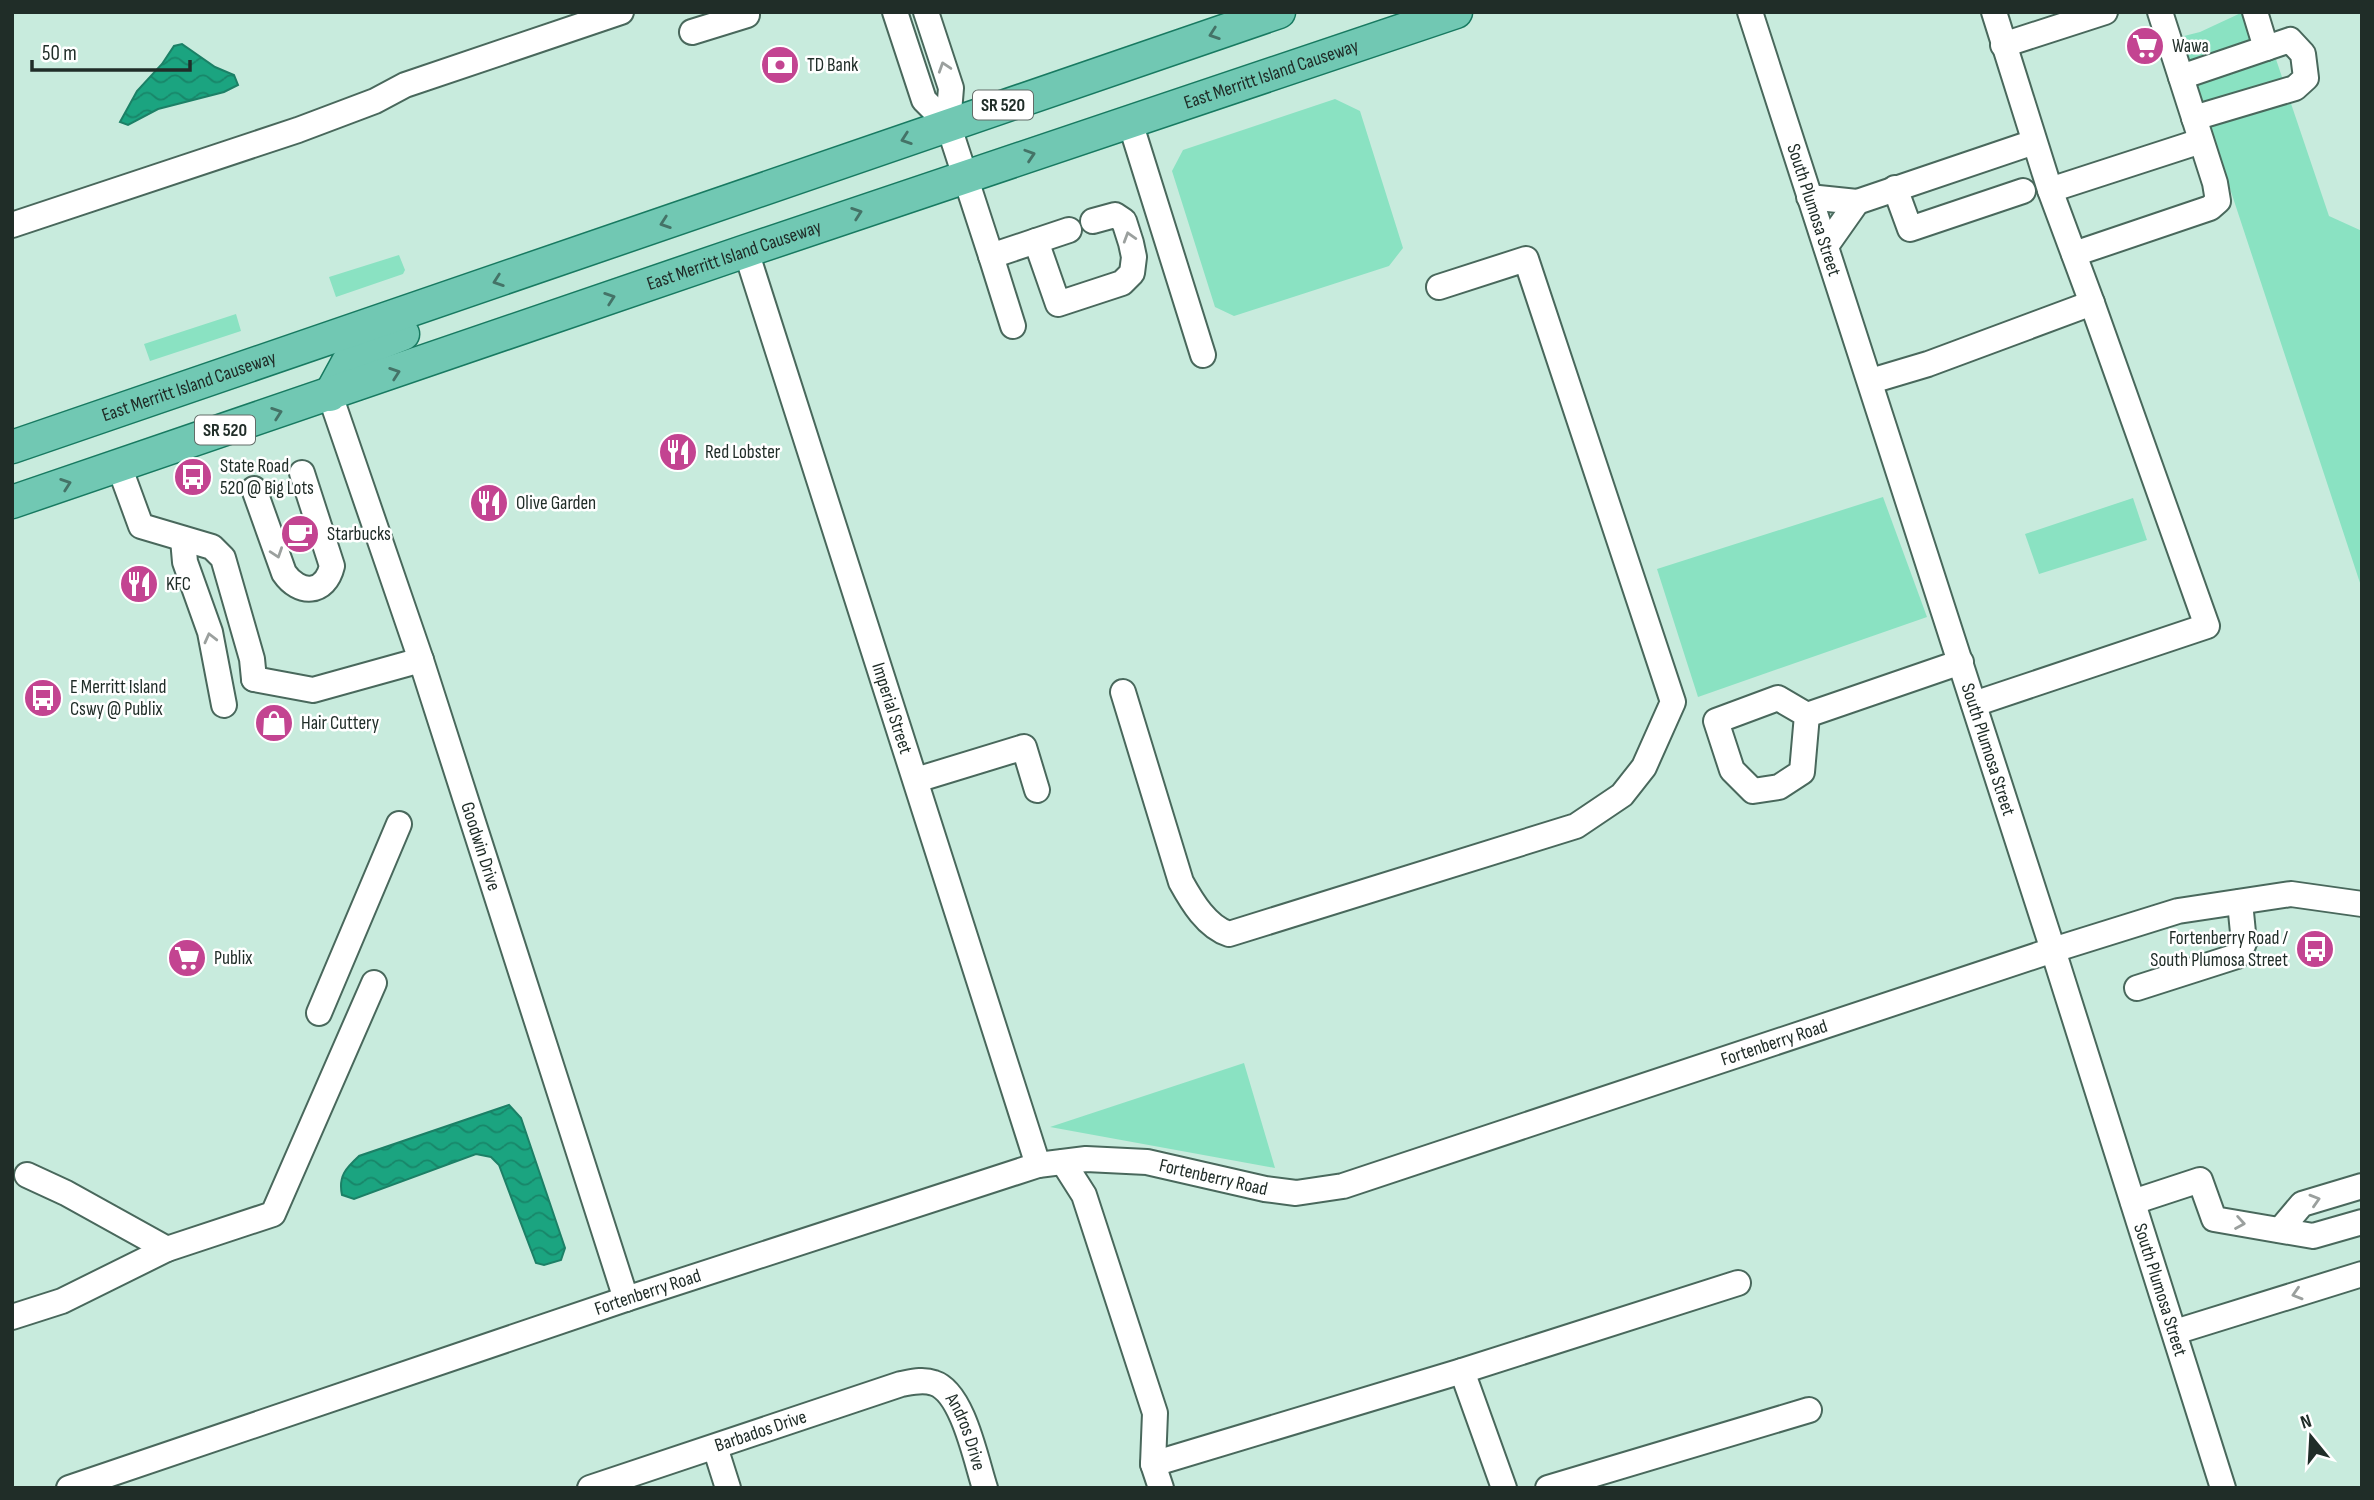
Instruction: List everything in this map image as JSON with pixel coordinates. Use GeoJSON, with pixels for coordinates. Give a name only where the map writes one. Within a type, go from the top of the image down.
{"type":"FeatureCollection","features":[{"type":"Feature","properties":{"kind":"main road","name":"East Merritt Island Causeway"},"geometry":{"type":"LineString","coordinates":[[12,447],[1279,12]]}},
{"type":"Feature","properties":{"kind":"main road","name":"East Merritt Island Causeway"},"geometry":{"type":"LineString","coordinates":[[12,502],[1455,12]]}},
{"type":"Feature","properties":{"kind":"main road"},"geometry":{"type":"LineString","coordinates":[[330,395],[348,362],[373,346],[403,334],[441,301]]}},
{"type":"Feature","properties":{"kind":"main road"},"geometry":{"type":"LineString","coordinates":[[12,470],[102,415]]}},
{"type":"Feature","properties":{"kind":"street"},"geometry":{"type":"LineString","coordinates":[[12,225],[298,130],[375,101],[405,85],[621,12]]}},
{"type":"Feature","properties":{"kind":"street"},"geometry":{"type":"LineString","coordinates":[[895,12],[925,100],[948,124]]}},
{"type":"Feature","properties":{"kind":"street"},"geometry":{"type":"LineString","coordinates":[[926,12],[951,88],[948,124],[1013,326]]}},
{"type":"Feature","properties":{"kind":"street","name":"South Plumosa Street"},"geometry":{"type":"LineString","coordinates":[[1750,12],[1871,381],[2223,1488]]}},
{"type":"Feature","properties":{"kind":"street"},"geometry":{"type":"LineString","coordinates":[[1974,704],[2207,625],[2050,190],[1994,12]]}},
{"type":"Feature","properties":{"kind":"street"},"geometry":{"type":"LineString","coordinates":[[2003,45],[2049,21],[2104,12]]}},
{"type":"Feature","properties":{"kind":"street"},"geometry":{"type":"LineString","coordinates":[[2074,254],[2210,208],[2218,201],[2215,183],[2160,12]]}},
{"type":"Feature","properties":{"kind":"street"},"geometry":{"type":"LineString","coordinates":[[2255,12],[2266,48]]}},
{"type":"Feature","properties":{"kind":"street"},"geometry":{"type":"LineString","coordinates":[[692,32],[747,15]]}},
{"type":"Feature","properties":{"kind":"street"},"geometry":{"type":"LineString","coordinates":[[2050,190],[2295,88],[2306,78],[2302,54],[2290,40],[2181,77]]}},
{"type":"Feature","properties":{"kind":"street"},"geometry":{"type":"LineString","coordinates":[[1130,122],[1202,355]]}},
{"type":"Feature","properties":{"kind":"street"},"geometry":{"type":"LineString","coordinates":[[1810,197],[1857,202],[2034,142]]}},
{"type":"Feature","properties":{"kind":"street"},"geometry":{"type":"LineString","coordinates":[[1895,188],[1910,229],[2023,191]]}},
{"type":"Feature","properties":{"kind":"street"},"geometry":{"type":"LineString","coordinates":[[1826,246],[1857,202]]}},
{"type":"Feature","properties":{"kind":"street"},"geometry":{"type":"LineString","coordinates":[[1036,241],[1058,304],[1122,283],[1132,273],[1134,257],[1124,221],[1115,215],[1093,222]]}},
{"type":"Feature","properties":{"kind":"street"},"geometry":{"type":"LineString","coordinates":[[991,256],[1069,230]]}},
{"type":"Feature","properties":{"kind":"street","name":"Imperial Street"},"geometry":{"type":"LineString","coordinates":[[746,251],[1038,1165]]}},
{"type":"Feature","properties":{"kind":"street"},"geometry":{"type":"LineString","coordinates":[[1123,692],[1181,882],[1192,902],[1209,921],[1229,934],[1576,826],[1622,795],[1643,767],[1673,702],[1526,259],[1439,287]]}},
{"type":"Feature","properties":{"kind":"street"},"geometry":{"type":"LineString","coordinates":[[1871,381],[1928,364],[2092,303]]}},
{"type":"Feature","properties":{"kind":"street","name":"Goodwin Drive"},"geometry":{"type":"LineString","coordinates":[[330,395],[421,660],[626,1299]]}},
{"type":"Feature","properties":{"kind":"street"},"geometry":{"type":"LineString","coordinates":[[119,466],[141,526],[212,547],[223,558],[252,659],[254,678]]}},
{"type":"Feature","properties":{"kind":"street"},"geometry":{"type":"LineString","coordinates":[[254,489],[284,573],[292,585],[306,590],[319,587],[329,578],[332,566],[302,473]]}},
{"type":"Feature","properties":{"kind":"street"},"geometry":{"type":"LineString","coordinates":[[183,539],[185,562],[210,632],[223,705],[254,678]]}},
{"type":"Feature","properties":{"kind":"street"},"geometry":{"type":"LineString","coordinates":[[254,678],[313,690],[421,660]]}},
{"type":"Feature","properties":{"kind":"street"},"geometry":{"type":"LineString","coordinates":[[1807,715],[1961,662]]}},
{"type":"Feature","properties":{"kind":"street"},"geometry":{"type":"LineString","coordinates":[[916,780],[1024,747],[1037,790]]}},
{"type":"Feature","properties":{"kind":"street"},"geometry":{"type":"LineString","coordinates":[[319,1013],[398,824]]}},
{"type":"Feature","properties":{"kind":"street","name":"Fortenberry Road"},"geometry":{"type":"LineString","coordinates":[[69,1488],[626,1299],[1038,1165],[1086,1158],[1147,1162],[1265,1189],[1296,1193],[1343,1186],[2178,911],[2291,894],[2362,904]]}},
{"type":"Feature","properties":{"kind":"street"},"geometry":{"type":"LineString","coordinates":[[2137,988],[2236,956],[2245,943],[2240,902]]}},
{"type":"Feature","properties":{"kind":"street"},"geometry":{"type":"LineString","coordinates":[[12,1317],[62,1301],[167,1249],[273,1214],[374,984]]}},
{"type":"Feature","properties":{"kind":"street"},"geometry":{"type":"LineString","coordinates":[[1063,1162],[1084,1195],[1155,1413],[1157,1476],[1462,1371],[1738,1283]]}},
{"type":"Feature","properties":{"kind":"street"},"geometry":{"type":"LineString","coordinates":[[27,1175],[167,1249]]}},
{"type":"Feature","properties":{"kind":"street"},"geometry":{"type":"LineString","coordinates":[[2133,1202],[2200,1180],[2214,1219],[2313,1236],[2362,1222]]}},
{"type":"Feature","properties":{"kind":"street"},"geometry":{"type":"LineString","coordinates":[[2280,1230],[2302,1204],[2362,1185]]}},
{"type":"Feature","properties":{"kind":"street"},"geometry":{"type":"LineString","coordinates":[[2175,1332],[2362,1274]]}},
{"type":"Feature","properties":{"kind":"street"},"geometry":{"type":"LineString","coordinates":[[1462,1371],[1504,1488]]}},
{"type":"Feature","properties":{"kind":"street","name":"Barbados Drive"},"geometry":{"type":"LineString","coordinates":[[590,1488],[901,1384],[918,1381],[934,1383]]}},
{"type":"Feature","properties":{"kind":"street","name":"Andros Drive"},"geometry":{"type":"LineString","coordinates":[[934,1383],[948,1392],[957,1405],[985,1488]]}},
{"type":"Feature","properties":{"kind":"street"},"geometry":{"type":"LineString","coordinates":[[1548,1488],[1809,1410]]}},
{"type":"Feature","properties":{"kind":"street"},"geometry":{"type":"LineString","coordinates":[[715,1447],[728,1488]]}},
{"type":"Feature","properties":{"kind":"shaded area"},"geometry":{"type":"Polygon","coordinates":[[[2243,12],[2260,12],[2329,216],[2362,231],[2362,589],[2180,37],[2200,32],[2243,12]]]}},
{"type":"Feature","properties":{"kind":"shaded area"},"geometry":{"type":"Polygon","coordinates":[[[1335,99],[1360,111],[1403,248],[1389,266],[1234,316],[1215,307],[1172,171],[1183,150],[1335,99]]]}},
{"type":"Feature","properties":{"kind":"shaded area"},"geometry":{"type":"Polygon","coordinates":[[[399,255],[405,270],[403,274],[336,297],[329,277],[399,255]]]}},
{"type":"Feature","properties":{"kind":"shaded area"},"geometry":{"type":"Polygon","coordinates":[[[236,314],[241,331],[150,361],[144,344],[236,314]]]}},
{"type":"Feature","properties":{"kind":"shaded area"},"geometry":{"type":"Polygon","coordinates":[[[1883,497],[1927,617],[1698,697],[1657,569],[1883,497]]]}},
{"type":"Feature","properties":{"kind":"shaded area"},"geometry":{"type":"Polygon","coordinates":[[[2133,498],[2147,540],[2039,574],[2025,534],[2133,498]]]}},
{"type":"Feature","properties":{"kind":"shaded area"},"geometry":{"type":"Polygon","coordinates":[[[1244,1063],[1275,1168],[1050,1127],[1244,1063]]]}},
{"type":"Feature","properties":{"kind":"water"},"geometry":{"type":"Polygon","coordinates":[[[182,44],[215,67],[234,75],[238,85],[224,92],[158,109],[128,125],[120,122],[137,91],[162,64],[174,46],[182,44]]]}},
{"type":"Feature","properties":{"kind":"water"},"geometry":{"type":"Polygon","coordinates":[[[509,1105],[521,1118],[565,1248],[561,1260],[544,1265],[536,1263],[499,1165],[491,1157],[476,1154],[354,1199],[342,1195],[344,1173],[359,1156],[509,1105]]]}},
{"type":"Feature","properties":{"kind":"place","name":"Wawa"},"geometry":{"type":"Point","coordinates":[2145,46]}},
{"type":"Feature","properties":{"kind":"place","name":"TD Bank"},"geometry":{"type":"Point","coordinates":[780,65]}},
{"type":"Feature","properties":{"kind":"place","name":"Red Lobster"},"geometry":{"type":"Point","coordinates":[678,452]}},
{"type":"Feature","properties":{"kind":"place","name":"State Road 520 @ Big Lots"},"geometry":{"type":"Point","coordinates":[193,477]}},
{"type":"Feature","properties":{"kind":"place","name":"Olive Garden"},"geometry":{"type":"Point","coordinates":[489,503]}},
{"type":"Feature","properties":{"kind":"place","name":"Starbucks"},"geometry":{"type":"Point","coordinates":[300,534]}},
{"type":"Feature","properties":{"kind":"place","name":"KFC"},"geometry":{"type":"Point","coordinates":[139,584]}},
{"type":"Feature","properties":{"kind":"place","name":"E Merritt Island Cswy @ Publix"},"geometry":{"type":"Point","coordinates":[43,698]}},
{"type":"Feature","properties":{"kind":"place","name":"Hair Cuttery"},"geometry":{"type":"Point","coordinates":[274,723]}},
{"type":"Feature","properties":{"kind":"place","name":"Fortenberry Road / South Plumosa Street"},"geometry":{"type":"Point","coordinates":[2315,949]}},
{"type":"Feature","properties":{"kind":"place","name":"Publix"},"geometry":{"type":"Point","coordinates":[187,958]}}]}
